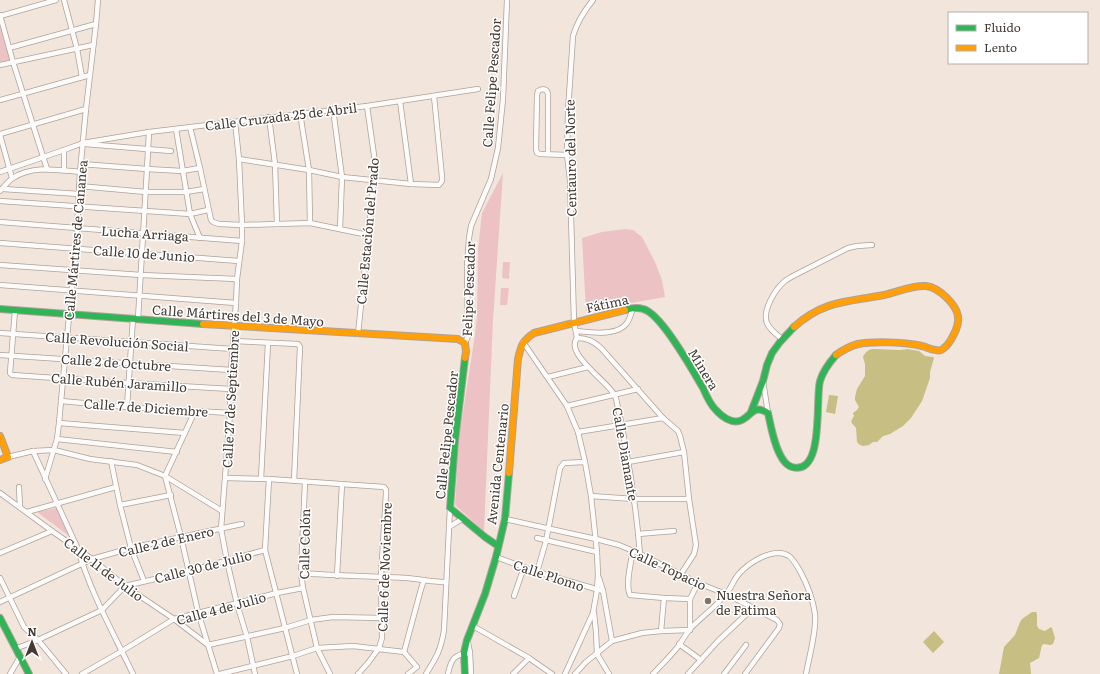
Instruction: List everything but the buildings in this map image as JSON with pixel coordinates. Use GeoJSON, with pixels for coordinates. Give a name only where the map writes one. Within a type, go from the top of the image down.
{"type":"FeatureCollection","features":[{"type":"Feature","properties":{"kind":"street"},"geometry":{"type":"LineString","coordinates":[[47,169],[0,16],[56,0]]}},
{"type":"Feature","properties":{"kind":"street"},"geometry":{"type":"LineString","coordinates":[[64,0],[77,49],[82,76]]}},
{"type":"Feature","properties":{"kind":"street","name":"Calle Mártires de Cananea"},"geometry":{"type":"LineString","coordinates":[[45,479],[57,439],[62,402],[67,337],[75,270],[80,172],[98,0]]}},
{"type":"Feature","properties":{"kind":"street","name":"Calle Felipe Pescador"},"geometry":{"type":"LineString","coordinates":[[477,212],[491,179],[500,135],[507,0]]}},
{"type":"Feature","properties":{"kind":"street","name":"Centauro del Norte"},"geometry":{"type":"LineString","coordinates":[[574,322],[570,180],[567,155],[568,110],[573,36],[580,19],[593,0]]}},
{"type":"Feature","properties":{"kind":"street"},"geometry":{"type":"LineString","coordinates":[[9,48],[96,24]]}},
{"type":"Feature","properties":{"kind":"street"},"geometry":{"type":"LineString","coordinates":[[0,65],[93,45]]}},
{"type":"Feature","properties":{"kind":"street"},"geometry":{"type":"LineString","coordinates":[[0,100],[90,75]]}},
{"type":"Feature","properties":{"kind":"street","name":"Calle Cruzada 25 de Abril"},"geometry":{"type":"LineString","coordinates":[[83,144],[149,132],[367,106],[478,89]]}},
{"type":"Feature","properties":{"kind":"street"},"geometry":{"type":"LineString","coordinates":[[548,154],[548,94],[545,89],[542,89],[538,91],[537,95],[536,149],[540,154],[567,155]]}},
{"type":"Feature","properties":{"kind":"street"},"geometry":{"type":"LineString","coordinates":[[239,159],[275,164],[342,177],[436,186],[442,181],[442,177],[434,96]]}},
{"type":"Feature","properties":{"kind":"street"},"geometry":{"type":"LineString","coordinates":[[400,101],[411,184]]}},
{"type":"Feature","properties":{"kind":"street","name":"Calle Estación del Prado"},"geometry":{"type":"LineString","coordinates":[[358,334],[374,181],[374,155],[367,106]]}},
{"type":"Feature","properties":{"kind":"street"},"geometry":{"type":"LineString","coordinates":[[12,178],[0,134],[86,109]]}},
{"type":"Feature","properties":{"kind":"street"},"geometry":{"type":"LineString","coordinates":[[333,109],[342,177],[340,229]]}},
{"type":"Feature","properties":{"kind":"street"},"geometry":{"type":"LineString","coordinates":[[300,113],[309,170],[310,223]]}},
{"type":"Feature","properties":{"kind":"street"},"geometry":{"type":"LineString","coordinates":[[269,118],[275,164],[278,224]]}},
{"type":"Feature","properties":{"kind":"street","name":"Calle 27 de Septiembre"},"geometry":{"type":"LineString","coordinates":[[235,122],[239,159],[242,241],[237,279],[226,478],[221,529],[247,637],[254,674]]}},
{"type":"Feature","properties":{"kind":"street"},"geometry":{"type":"LineString","coordinates":[[190,127],[208,210],[213,222],[219,224],[242,225],[310,223],[368,235]]}},
{"type":"Feature","properties":{"kind":"street"},"geometry":{"type":"LineString","coordinates":[[176,129],[190,214],[200,238]]}},
{"type":"Feature","properties":{"kind":"street"},"geometry":{"type":"LineString","coordinates":[[127,407],[131,342],[136,318],[141,275],[149,132]]}},
{"type":"Feature","properties":{"kind":"street"},"geometry":{"type":"LineString","coordinates":[[0,172],[83,144],[171,151]]}},
{"type":"Feature","properties":{"kind":"street"},"geometry":{"type":"LineString","coordinates":[[64,150],[64,170]]}},
{"type":"Feature","properties":{"kind":"street"},"geometry":{"type":"LineString","coordinates":[[81,164],[182,171],[200,168]]}},
{"type":"Feature","properties":{"kind":"street"},"geometry":{"type":"LineString","coordinates":[[1,190],[12,178],[31,171],[47,169],[80,172]]}},
{"type":"Feature","properties":{"kind":"street"},"geometry":{"type":"LineString","coordinates":[[79,186],[146,192],[186,192],[204,189]]}},
{"type":"Feature","properties":{"kind":"street"},"geometry":{"type":"LineString","coordinates":[[1,190],[79,194]]}},
{"type":"Feature","properties":{"kind":"street"},"geometry":{"type":"LineString","coordinates":[[0,201],[190,214],[208,210]]}},
{"type":"Feature","properties":{"kind":"street","name":"Felipe Pescador"},"geometry":{"type":"LineString","coordinates":[[465,343],[468,336],[467,266],[471,226],[477,212]]}},
{"type":"Feature","properties":{"kind":"street","name":"Lucha Arriaga"},"geometry":{"type":"LineString","coordinates":[[0,222],[242,241]]}},
{"type":"Feature","properties":{"kind":"street","name":"Calle 10 de Junio"},"geometry":{"type":"LineString","coordinates":[[0,243],[239,260]]}},
{"type":"Feature","properties":{"kind":"street"},"geometry":{"type":"LineString","coordinates":[[782,339],[768,326],[765,317],[768,305],[780,285],[793,276],[848,248],[872,245]]}},
{"type":"Feature","properties":{"kind":"street"},"geometry":{"type":"LineString","coordinates":[[0,265],[141,275],[237,279]]}},
{"type":"Feature","properties":{"kind":"street"},"geometry":{"type":"LineString","coordinates":[[0,285],[236,303]]}},
{"type":"Feature","properties":{"kind":"street"},"geometry":{"type":"LineString","coordinates":[[751,412],[774,349],[782,339],[808,316],[832,304],[855,298],[885,294],[915,286],[924,286],[932,287],[945,294],[953,304],[958,316],[957,328],[947,346],[943,350],[938,351],[909,344],[866,343],[849,347],[833,358],[825,369],[820,380],[815,446],[812,456],[802,468],[791,467],[783,462],[772,432],[763,380]]}},
{"type":"Feature","properties":{"kind":"street"},"geometry":{"type":"LineString","coordinates":[[576,331],[601,333],[619,330],[627,324],[633,308]]}},
{"type":"Feature","properties":{"kind":"street","name":"Fátima"},"geometry":{"type":"LineString","coordinates":[[574,322],[633,308],[644,309]]}},
{"type":"Feature","properties":{"kind":"street","name":"Calle Mártires del 3 de Mayo"},"geometry":{"type":"LineString","coordinates":[[0,309],[234,326],[458,339],[465,343]]}},
{"type":"Feature","properties":{"kind":"street","name":"Minera"},"geometry":{"type":"LineString","coordinates":[[644,309],[657,318],[684,356],[714,408],[726,419],[737,421],[742,420],[751,412]]}},
{"type":"Feature","properties":{"kind":"street"},"geometry":{"type":"LineString","coordinates":[[11,356],[15,310]]}},
{"type":"Feature","properties":{"kind":"street"},"geometry":{"type":"LineString","coordinates":[[574,322],[534,333],[523,342],[567,406],[578,432],[591,496],[596,538],[598,575],[594,613],[597,654],[609,674]]}},
{"type":"Feature","properties":{"kind":"street","name":"Calle Diamante"},"geometry":{"type":"LineString","coordinates":[[574,322],[577,338],[575,341],[575,348],[588,368],[615,395],[622,424],[634,499],[640,554]]}},
{"type":"Feature","properties":{"kind":"street","name":"Calle Revolución Social"},"geometry":{"type":"LineString","coordinates":[[0,333],[233,349]]}},
{"type":"Feature","properties":{"kind":"street"},"geometry":{"type":"LineString","coordinates":[[577,338],[587,339],[596,344],[664,418],[678,431],[682,440],[696,545],[694,554],[680,574]]}},
{"type":"Feature","properties":{"kind":"street"},"geometry":{"type":"LineString","coordinates":[[233,341],[298,344],[300,347],[294,481]]}},
{"type":"Feature","properties":{"kind":"street","name":"Avenida Centenario"},"geometry":{"type":"LineString","coordinates":[[471,674],[468,663],[467,640],[486,594],[505,519],[518,359],[523,342]]}},
{"type":"Feature","properties":{"kind":"street"},"geometry":{"type":"LineString","coordinates":[[261,479],[268,343]]}},
{"type":"Feature","properties":{"kind":"street","name":"Calle Felipe Pescador"},"geometry":{"type":"LineString","coordinates":[[465,343],[466,352],[455,441],[450,508],[485,538],[498,546]]}},
{"type":"Feature","properties":{"kind":"street","name":"Calle 2 de Octubre"},"geometry":{"type":"LineString","coordinates":[[0,355],[65,358],[231,370]]}},
{"type":"Feature","properties":{"kind":"street","name":"Calle Rubén Jaramillo"},"geometry":{"type":"LineString","coordinates":[[11,356],[10,372],[12,375],[230,389]]}},
{"type":"Feature","properties":{"kind":"street"},"geometry":{"type":"LineString","coordinates":[[548,377],[588,368]]}},
{"type":"Feature","properties":{"kind":"street"},"geometry":{"type":"LineString","coordinates":[[567,406],[638,389]]}},
{"type":"Feature","properties":{"kind":"street","name":"Calle 7 de Diciembre"},"geometry":{"type":"LineString","coordinates":[[62,402],[230,413]]}},
{"type":"Feature","properties":{"kind":"street"},"geometry":{"type":"LineString","coordinates":[[751,412],[760,409],[768,413]]}},
{"type":"Feature","properties":{"kind":"street"},"geometry":{"type":"LineString","coordinates":[[195,411],[165,476],[171,495],[198,612],[218,674],[293,656],[317,648],[343,646],[380,648],[404,652],[417,667],[408,674]]}},
{"type":"Feature","properties":{"kind":"street"},"geometry":{"type":"LineString","coordinates":[[578,432],[664,418]]}},
{"type":"Feature","properties":{"kind":"street"},"geometry":{"type":"LineString","coordinates":[[59,422],[185,433]]}},
{"type":"Feature","properties":{"kind":"street"},"geometry":{"type":"LineString","coordinates":[[0,436],[2,446],[8,457]]}},
{"type":"Feature","properties":{"kind":"street"},"geometry":{"type":"LineString","coordinates":[[57,439],[176,452]]}},
{"type":"Feature","properties":{"kind":"street"},"geometry":{"type":"LineString","coordinates":[[0,460],[33,451],[54,450],[84,458],[137,465],[165,476],[222,512]]}},
{"type":"Feature","properties":{"kind":"street"},"geometry":{"type":"LineString","coordinates":[[33,451],[78,549],[82,564],[102,610],[133,674]]}},
{"type":"Feature","properties":{"kind":"street"},"geometry":{"type":"LineString","coordinates":[[628,462],[684,452]]}},
{"type":"Feature","properties":{"kind":"street"},"geometry":{"type":"LineString","coordinates":[[111,462],[131,548],[144,581]]}},
{"type":"Feature","properties":{"kind":"street"},"geometry":{"type":"LineString","coordinates":[[537,572],[546,541],[560,468],[567,462],[585,462]]}},
{"type":"Feature","properties":{"kind":"street"},"geometry":{"type":"LineString","coordinates":[[226,478],[269,479],[342,484],[338,576]]}},
{"type":"Feature","properties":{"kind":"street"},"geometry":{"type":"LineString","coordinates":[[269,479],[265,550],[297,674]]}},
{"type":"Feature","properties":{"kind":"street","name":"Calle Colón"},"geometry":{"type":"LineString","coordinates":[[305,482],[301,573],[317,648],[329,674]]}},
{"type":"Feature","properties":{"kind":"street","name":"Calle 6 de Noviembre"},"geometry":{"type":"LineString","coordinates":[[342,484],[384,487],[386,493],[381,577],[382,638],[380,648]]}},
{"type":"Feature","properties":{"kind":"street"},"geometry":{"type":"LineString","coordinates":[[18,487],[20,508]]}},
{"type":"Feature","properties":{"kind":"street"},"geometry":{"type":"LineString","coordinates":[[27,512],[116,488]]}},
{"type":"Feature","properties":{"kind":"street","name":"Calle 11 de Julio"},"geometry":{"type":"LineString","coordinates":[[0,493],[92,559],[125,586],[174,619],[208,645]]}},
{"type":"Feature","properties":{"kind":"street"},"geometry":{"type":"LineString","coordinates":[[120,505],[171,495]]}},
{"type":"Feature","properties":{"kind":"street"},"geometry":{"type":"LineString","coordinates":[[591,496],[634,499],[689,499]]}},
{"type":"Feature","properties":{"kind":"street"},"geometry":{"type":"LineString","coordinates":[[426,674],[436,658],[442,644],[450,508]]}},
{"type":"Feature","properties":{"kind":"street"},"geometry":{"type":"LineString","coordinates":[[449,528],[463,519]]}},
{"type":"Feature","properties":{"kind":"street","name":"Calle Topacio"},"geometry":{"type":"LineString","coordinates":[[505,519],[596,538],[619,545],[698,583],[726,594],[777,620],[780,624],[779,628],[745,674]]}},
{"type":"Feature","properties":{"kind":"street","name":"Calle 2 de Enero"},"geometry":{"type":"LineString","coordinates":[[0,602],[92,559],[131,548],[242,524]]}},
{"type":"Feature","properties":{"kind":"street"},"geometry":{"type":"LineString","coordinates":[[0,553],[52,531]]}},
{"type":"Feature","properties":{"kind":"street"},"geometry":{"type":"LineString","coordinates":[[638,534],[674,531]]}},
{"type":"Feature","properties":{"kind":"street"},"geometry":{"type":"LineString","coordinates":[[537,538],[597,552]]}},
{"type":"Feature","properties":{"kind":"street","name":"Calle 30 de Julio"},"geometry":{"type":"LineString","coordinates":[[125,586],[228,561],[265,550]]}},
{"type":"Feature","properties":{"kind":"street"},"geometry":{"type":"LineString","coordinates":[[633,551],[628,590],[628,593],[631,596],[690,599]]}},
{"type":"Feature","properties":{"kind":"street"},"geometry":{"type":"LineString","coordinates":[[653,674],[680,644],[690,630],[726,594],[744,568],[751,562],[766,556],[780,553],[791,557],[795,562],[806,581],[813,603],[815,627],[806,674]]}},
{"type":"Feature","properties":{"kind":"street","name":"Calle Plomo"},"geometry":{"type":"LineString","coordinates":[[496,557],[537,572],[603,591]]}},
{"type":"Feature","properties":{"kind":"street"},"geometry":{"type":"LineString","coordinates":[[514,596],[524,567]]}},
{"type":"Feature","properties":{"kind":"street"},"geometry":{"type":"LineString","coordinates":[[301,573],[338,576],[407,578],[446,582]]}},
{"type":"Feature","properties":{"kind":"street"},"geometry":{"type":"LineString","coordinates":[[598,575],[603,591],[612,641]]}},
{"type":"Feature","properties":{"kind":"street"},"geometry":{"type":"LineString","coordinates":[[0,578],[24,627],[38,640],[66,674]]}},
{"type":"Feature","properties":{"kind":"street"},"geometry":{"type":"LineString","coordinates":[[404,652],[420,589],[424,580]]}},
{"type":"Feature","properties":{"kind":"street"},"geometry":{"type":"LineString","coordinates":[[690,630],[690,599],[698,583]]}},
{"type":"Feature","properties":{"kind":"street"},"geometry":{"type":"LineString","coordinates":[[15,649],[102,610],[125,586]]}},
{"type":"Feature","properties":{"kind":"street","name":"Calle 4 de Julio"},"geometry":{"type":"LineString","coordinates":[[82,674],[174,619],[277,593],[303,588]]}},
{"type":"Feature","properties":{"kind":"street"},"geometry":{"type":"LineString","coordinates":[[662,630],[664,598]]}},
{"type":"Feature","properties":{"kind":"street"},"geometry":{"type":"LineString","coordinates":[[688,674],[718,641],[753,608]]}},
{"type":"Feature","properties":{"kind":"street"},"geometry":{"type":"LineString","coordinates":[[565,674],[594,613]]}},
{"type":"Feature","properties":{"kind":"street"},"geometry":{"type":"LineString","coordinates":[[208,645],[285,628],[311,620],[339,617],[382,618]]}},
{"type":"Feature","properties":{"kind":"street"},"geometry":{"type":"LineString","coordinates":[[0,620],[29,674]]}},
{"type":"Feature","properties":{"kind":"street"},"geometry":{"type":"LineString","coordinates":[[474,626],[529,658],[552,674]]}},
{"type":"Feature","properties":{"kind":"street"},"geometry":{"type":"LineString","coordinates":[[575,674],[586,662],[612,641],[637,634],[662,630],[690,630]]}},
{"type":"Feature","properties":{"kind":"street"},"geometry":{"type":"LineString","coordinates":[[680,644],[701,660]]}},
{"type":"Feature","properties":{"kind":"street"},"geometry":{"type":"LineString","coordinates":[[722,674],[746,645]]}},
{"type":"Feature","properties":{"kind":"street"},"geometry":{"type":"LineString","coordinates":[[358,674],[380,648]]}},
{"type":"Feature","properties":{"kind":"street"},"geometry":{"type":"LineString","coordinates":[[448,674],[451,662],[454,658],[458,655],[467,653]]}},
{"type":"Feature","properties":{"kind":"street"},"geometry":{"type":"LineString","coordinates":[[10,674],[20,657]]}},
{"type":"Feature","properties":{"kind":"street"},"geometry":{"type":"LineString","coordinates":[[513,674],[529,658]]}},
{"type":"Feature","properties":{"kind":"street","name":"Avenida Centenario"},"geometry":{"type":"LineString","coordinates":[[465,674],[468,663]]}},
{"type":"Feature","properties":{"kind":"shaded area"},"geometry":{"type":"Polygon","coordinates":[[[0,25],[10,60],[0,63],[0,25]]]}},
{"type":"Feature","properties":{"kind":"shaded area"},"geometry":{"type":"Polygon","coordinates":[[[503,173],[493,320],[484,531],[455,505],[459,438],[477,316],[478,249],[482,213],[503,173]]]}},
{"type":"Feature","properties":{"kind":"shaded area"},"geometry":{"type":"Polygon","coordinates":[[[625,229],[633,230],[642,237],[655,262],[662,280],[665,297],[586,311],[582,238],[602,232],[625,229]]]}},
{"type":"Feature","properties":{"kind":"shaded area"},"geometry":{"type":"Polygon","coordinates":[[[503,262],[510,262],[509,279],[502,278],[503,262]]]}},
{"type":"Feature","properties":{"kind":"shaded area"},"geometry":{"type":"Polygon","coordinates":[[[501,288],[509,288],[507,305],[500,305],[501,288]]]}},
{"type":"Feature","properties":{"kind":"shaded area"},"geometry":{"type":"Polygon","coordinates":[[[872,349],[907,349],[919,351],[925,356],[934,358],[930,378],[922,401],[911,418],[903,426],[890,434],[883,436],[877,442],[873,442],[869,445],[860,445],[857,442],[856,428],[851,422],[854,416],[853,413],[859,407],[855,400],[857,389],[865,376],[863,356],[872,349]]]}},
{"type":"Feature","properties":{"kind":"shaded area"},"geometry":{"type":"Polygon","coordinates":[[[829,395],[838,396],[835,414],[826,412],[829,395]]]}},
{"type":"Feature","properties":{"kind":"shaded area"},"geometry":{"type":"Polygon","coordinates":[[[57,508],[69,536],[37,512],[57,508]]]}},
{"type":"Feature","properties":{"kind":"shaded area"},"geometry":{"type":"Polygon","coordinates":[[[1032,612],[1036,612],[1037,614],[1037,626],[1039,629],[1045,631],[1051,627],[1052,628],[1055,638],[1053,644],[1042,645],[1039,658],[1030,663],[1031,674],[999,674],[1004,647],[1015,635],[1022,619],[1032,612]]]}},
{"type":"Feature","properties":{"kind":"shaded area"},"geometry":{"type":"Polygon","coordinates":[[[934,631],[944,642],[933,653],[923,642],[934,631]]]}},
{"type":"Feature","properties":{"kind":"traffic: fast"},"geometry":{"type":"LineString","coordinates":[[625,310],[634,308],[643,309],[659,321],[676,344],[703,388],[711,405],[717,412],[731,421],[742,420],[756,410],[768,413],[773,435],[782,459],[792,467],[802,467],[810,460],[816,434],[820,381],[826,367],[836,355]]}},
{"type":"Feature","properties":{"kind":"traffic: fast"},"geometry":{"type":"LineString","coordinates":[[0,309],[203,324]]}},
{"type":"Feature","properties":{"kind":"traffic: fast"},"geometry":{"type":"LineString","coordinates":[[751,412],[772,353],[794,327]]}},
{"type":"Feature","properties":{"kind":"traffic: fast"},"geometry":{"type":"LineString","coordinates":[[465,358],[455,441],[450,508],[498,546]]}},
{"type":"Feature","properties":{"kind":"traffic: fast"},"geometry":{"type":"LineString","coordinates":[[465,674],[464,653],[467,640],[485,594],[505,519],[509,473]]}},
{"type":"Feature","properties":{"kind":"traffic: fast"},"geometry":{"type":"LineString","coordinates":[[0,618],[29,674]]}},
{"type":"Feature","properties":{"kind":"traffic: slow"},"geometry":{"type":"LineString","coordinates":[[794,327],[805,318],[826,307],[921,286],[926,286],[940,292],[951,302],[957,311],[958,325],[956,330],[949,342],[941,350],[890,342],[872,342],[855,345],[836,355]]}},
{"type":"Feature","properties":{"kind":"traffic: slow"},"geometry":{"type":"LineString","coordinates":[[509,473],[518,359],[524,341],[534,333],[625,310]]}},
{"type":"Feature","properties":{"kind":"traffic: slow"},"geometry":{"type":"LineString","coordinates":[[203,324],[458,339],[465,343],[465,358]]}},
{"type":"Feature","properties":{"kind":"traffic: slow"},"geometry":{"type":"LineString","coordinates":[[0,436],[8,457],[0,460]]}},
{"type":"Feature","properties":{"kind":"place","name":"Nuestra Señora de Fatima"},"geometry":{"type":"Point","coordinates":[708,601]}}]}
